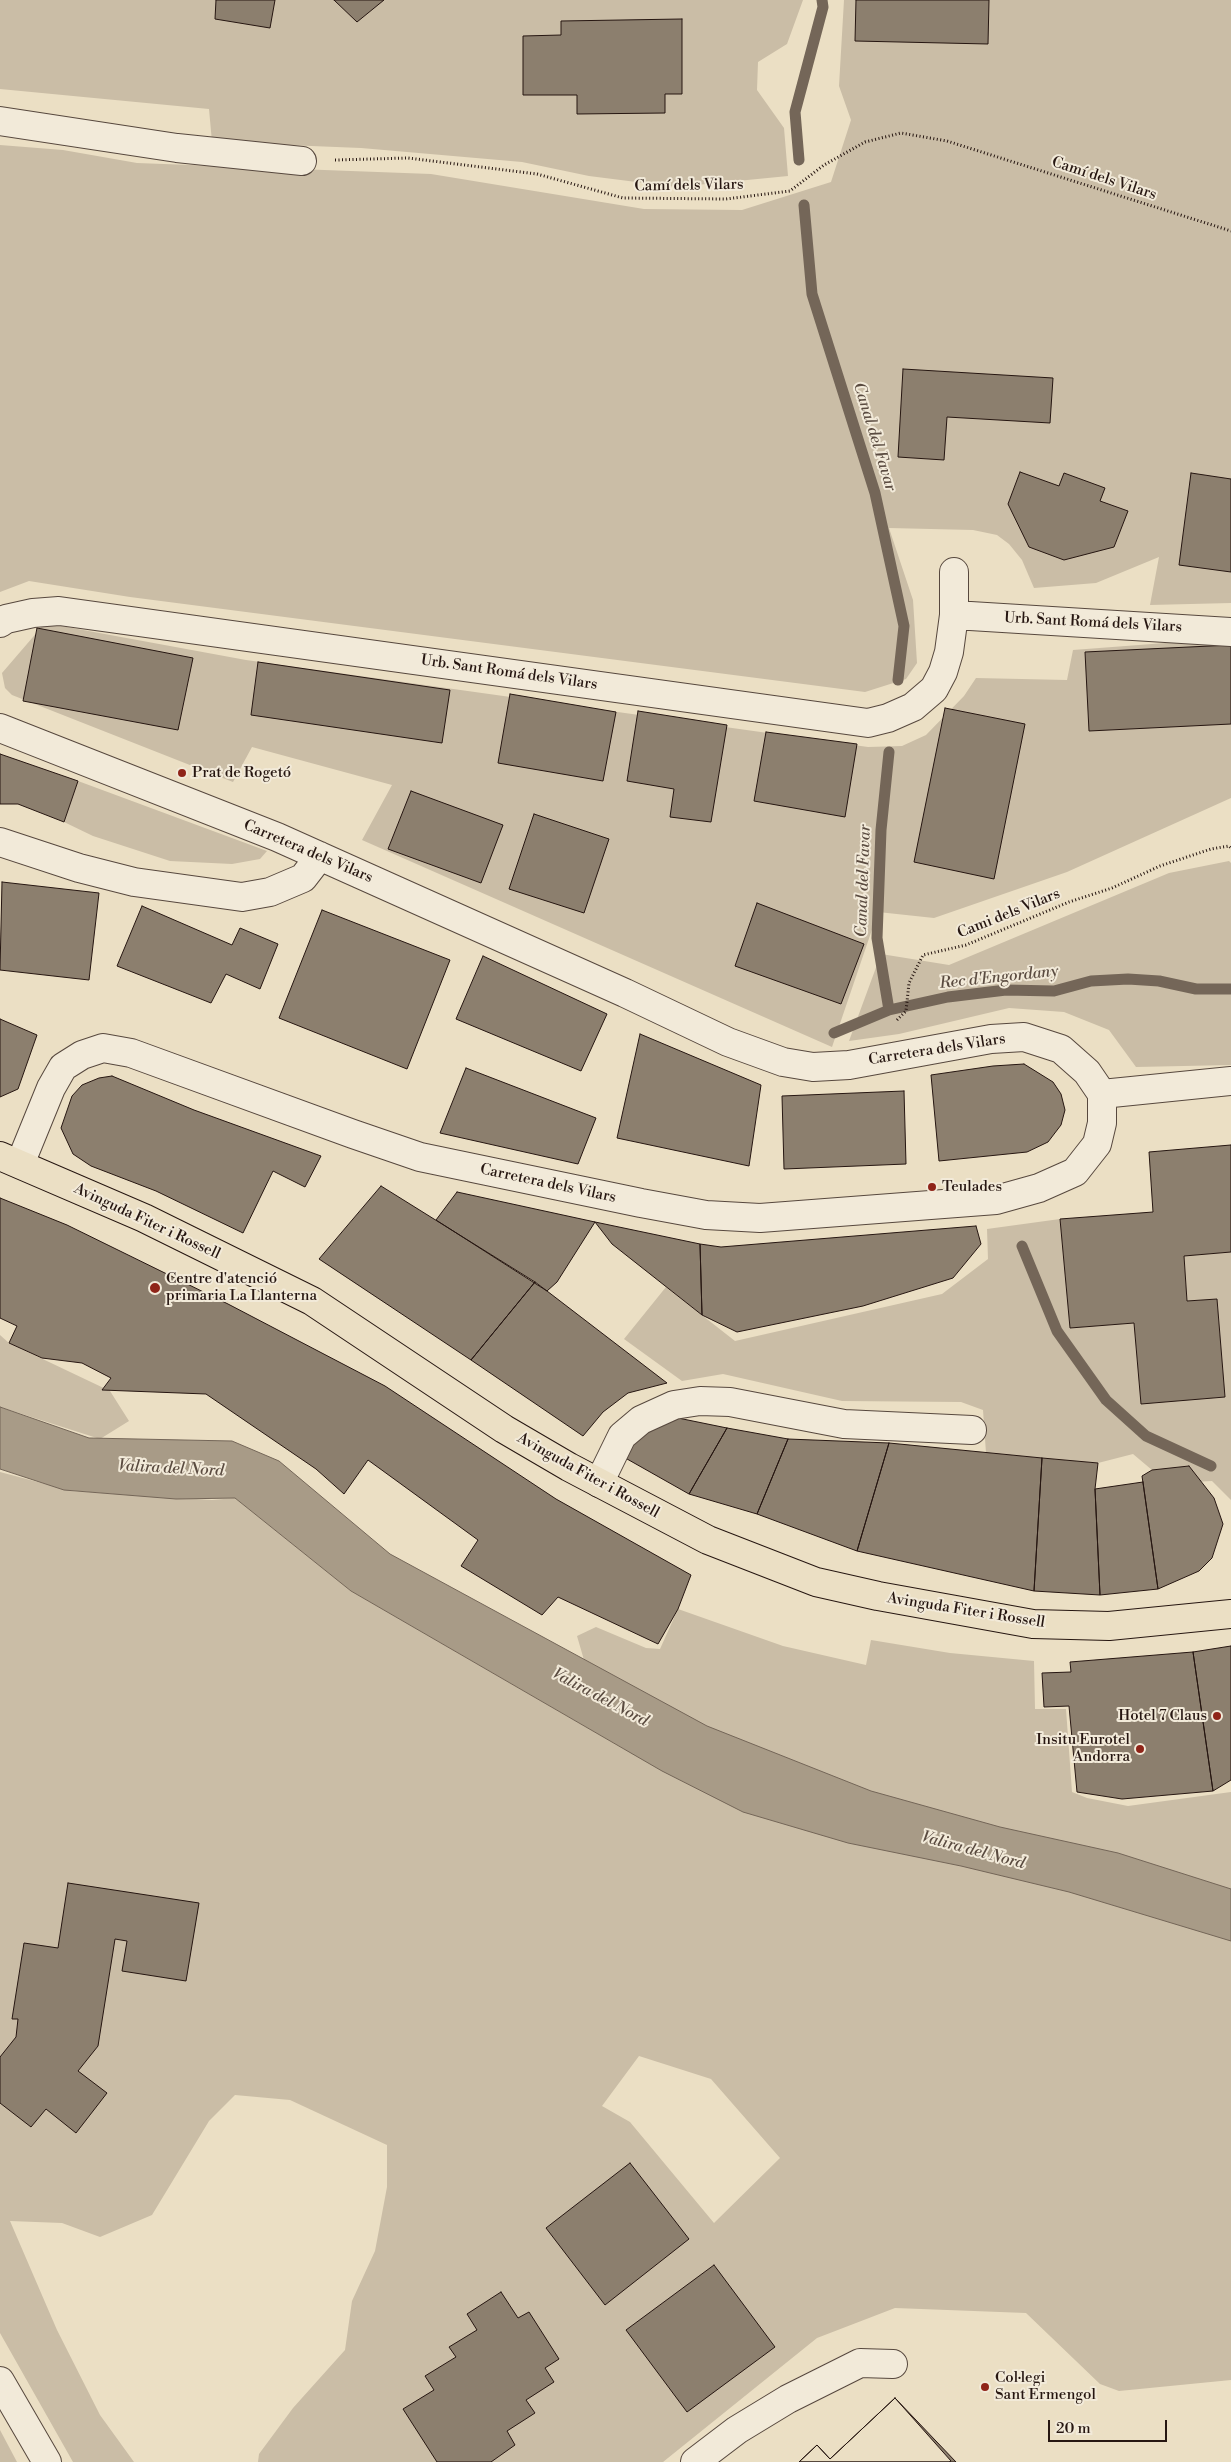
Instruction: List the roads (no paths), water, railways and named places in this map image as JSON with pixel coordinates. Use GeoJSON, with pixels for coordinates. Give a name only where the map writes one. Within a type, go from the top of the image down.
{"type":"FeatureCollection","features":[{"type":"Feature","properties":{"kind":"main road","name":"Avinguda Fiter i Rossell"},"geometry":{"type":"LineString","coordinates":[[10,1160],[144,1218],[312,1301],[504,1429],[599,1483],[708,1540],[816,1582],[878,1596],[1033,1624],[1109,1626],[1231,1614]]}},
{"type":"Feature","properties":{"kind":"street"},"geometry":{"type":"LineString","coordinates":[[0,121],[177,148],[302,161]]}},
{"type":"Feature","properties":{"kind":"street","name":"Urb. Sant Romá dels Vilars"},"geometry":{"type":"LineString","coordinates":[[0,623],[6,619],[33,613],[59,611],[868,723],[888,718],[913,707],[934,689],[943,672],[949,652],[954,615],[954,572]]}},
{"type":"Feature","properties":{"kind":"street","name":"Urb. Sant Romá dels Vilars"},"geometry":{"type":"LineString","coordinates":[[954,615],[1231,632]]}},
{"type":"Feature","properties":{"kind":"street","name":"Carretera dels Vilars"},"geometry":{"type":"LineString","coordinates":[[0,728],[320,856],[728,1042],[783,1062],[813,1067],[849,1065],[991,1039],[1024,1037],[1061,1049],[1087,1072],[1102,1094],[1102,1123],[1097,1144],[1075,1172],[1039,1188],[996,1200],[760,1218],[706,1215],[641,1204],[420,1156],[353,1134],[132,1052],[103,1048],[82,1055],[63,1067],[10,1160]]}},
{"type":"Feature","properties":{"kind":"street"},"geometry":{"type":"LineString","coordinates":[[0,842],[79,868],[134,882],[242,897],[270,892],[303,878],[320,856]]}},
{"type":"Feature","properties":{"kind":"street"},"geometry":{"type":"LineString","coordinates":[[1102,1094],[1231,1081]]}},
{"type":"Feature","properties":{"kind":"street"},"geometry":{"type":"LineString","coordinates":[[599,1483],[622,1436],[641,1420],[674,1405],[700,1400],[730,1402],[844,1424],[972,1430]]}},
{"type":"Feature","properties":{"kind":"street"},"geometry":{"type":"LineString","coordinates":[[695,2462],[737,2430],[796,2395],[860,2363],[893,2364]]}},
{"type":"Feature","properties":{"kind":"street"},"geometry":{"type":"LineString","coordinates":[[0,2381],[47,2462]]}},
{"type":"Feature","properties":{"kind":"water","name":"Valira del Nord"},"geometry":{"type":"Polygon","coordinates":[[[0,1407],[89,1438],[232,1441],[279,1461],[390,1554],[707,1726],[871,1791],[1000,1827],[1118,1853],[1231,1889],[1231,1941],[1069,1892],[961,1866],[848,1843],[743,1812],[662,1771],[351,1591],[235,1498],[176,1499],[64,1490],[0,1469],[0,1407]]]}},
{"type":"Feature","properties":{"kind":"waterway","name":"Canal del Favar"},"geometry":{"type":"LineString","coordinates":[[799,160],[795,112],[823,7],[822,0]]}},
{"type":"Feature","properties":{"kind":"waterway","name":"Canal del Favar"},"geometry":{"type":"LineString","coordinates":[[804,205],[812,294],[875,493],[904,626],[898,680]]}},
{"type":"Feature","properties":{"kind":"waterway","name":"Canal del Favar"},"geometry":{"type":"LineString","coordinates":[[889,752],[881,830],[877,938],[889,1010]]}},
{"type":"Feature","properties":{"kind":"waterway","name":"Rec d'Engordany"},"geometry":{"type":"LineString","coordinates":[[834,1033],[889,1010],[948,997],[1006,990],[1054,991],[1091,981],[1128,979],[1159,981],[1196,989],[1231,989]]}},
{"type":"Feature","properties":{"kind":"waterway","name":"Canal del Favar"},"geometry":{"type":"LineString","coordinates":[[1022,1246],[1057,1331],[1106,1400],[1146,1436],[1211,1466]]}},
{"type":"Feature","properties":{"kind":"place","name":"Prat de Rogetó"},"geometry":{"type":"Point","coordinates":[182,773]}},
{"type":"Feature","properties":{"kind":"place","name":"Teulades"},"geometry":{"type":"Point","coordinates":[932,1187]}},
{"type":"Feature","properties":{"kind":"place","name":"Centre d'atenció primaria La Llanterna"},"geometry":{"type":"Point","coordinates":[155,1288]}},
{"type":"Feature","properties":{"kind":"place","name":"Hotel 7 Claus"},"geometry":{"type":"Point","coordinates":[1217,1716]}},
{"type":"Feature","properties":{"kind":"place","name":"Insitu Eurotel Andorra"},"geometry":{"type":"Point","coordinates":[1140,1749]}},
{"type":"Feature","properties":{"kind":"place","name":"Col·legi Sant Ermengol"},"geometry":{"type":"Point","coordinates":[985,2387]}}]}
